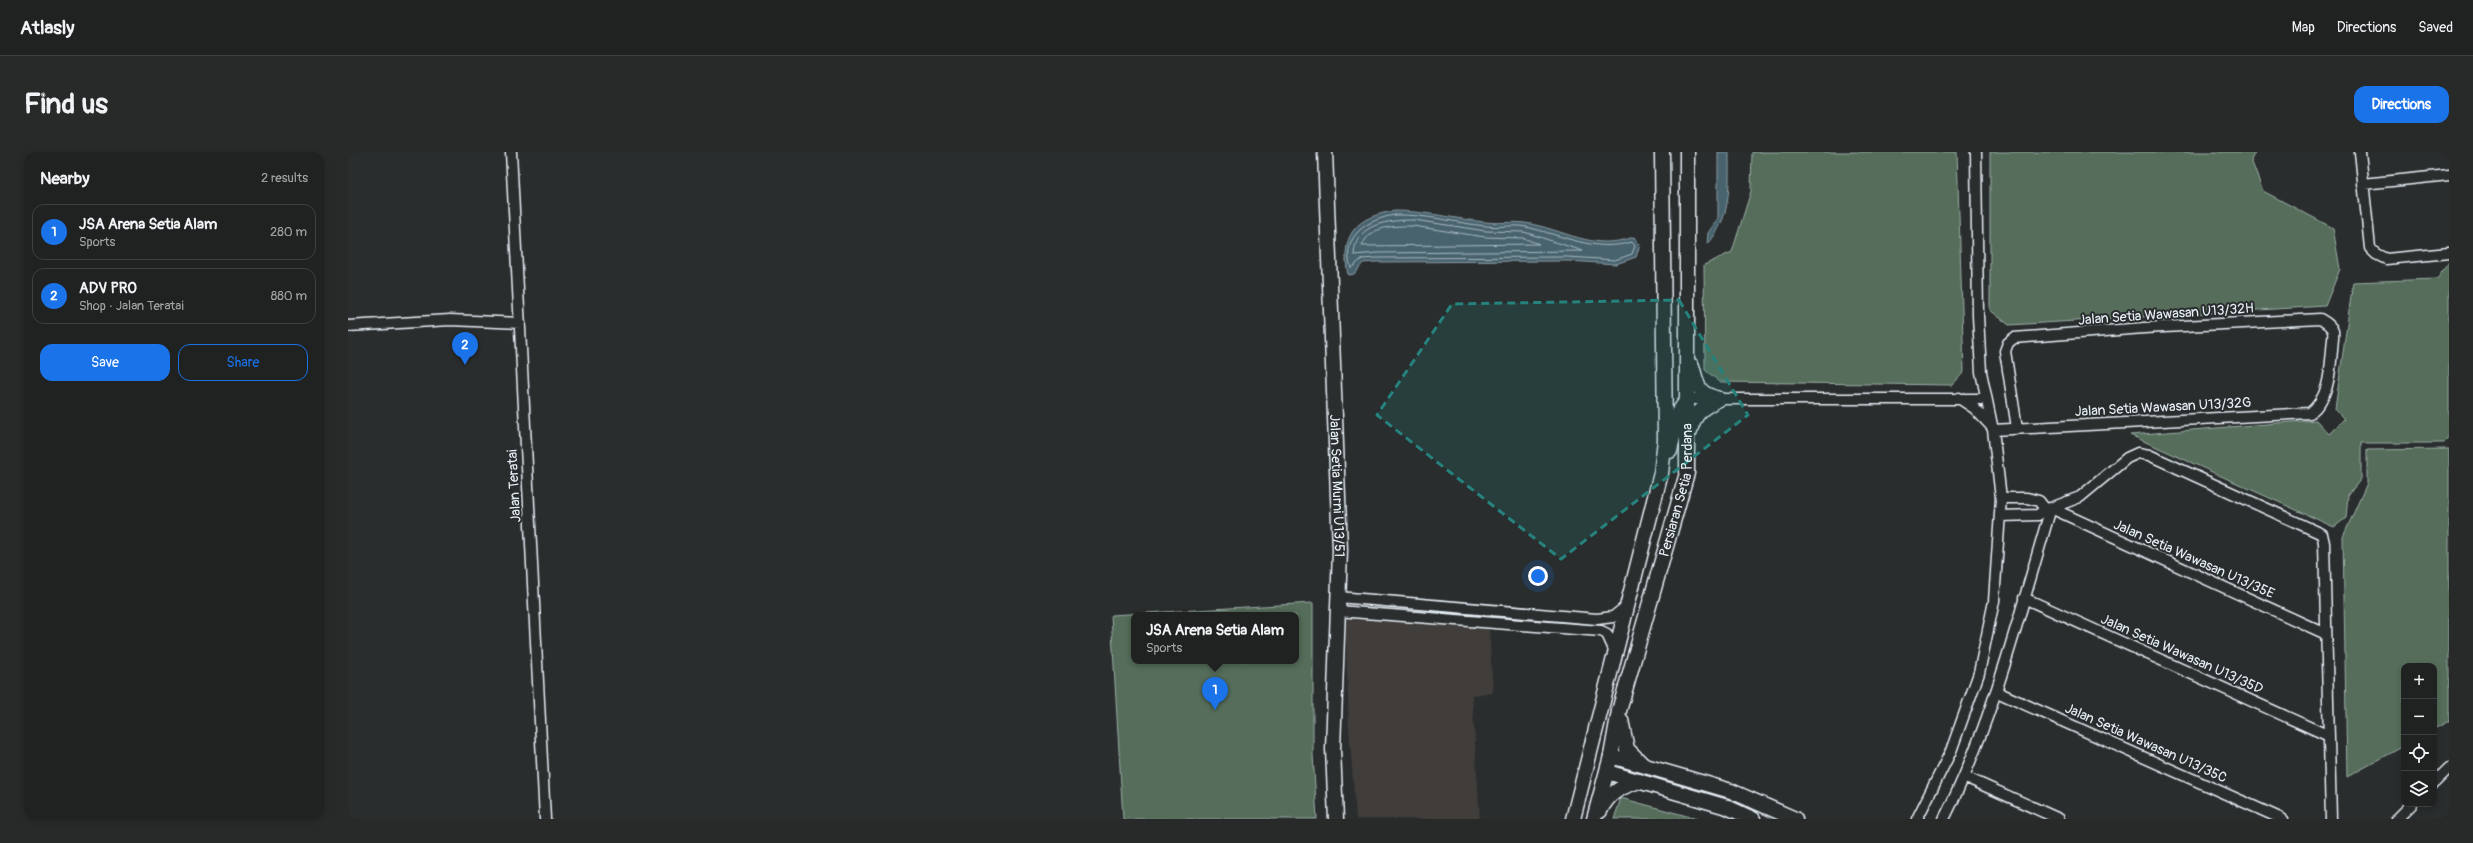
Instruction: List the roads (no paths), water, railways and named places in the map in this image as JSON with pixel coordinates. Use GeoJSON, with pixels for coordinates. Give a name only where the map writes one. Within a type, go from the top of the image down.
{"type":"FeatureCollection","features":[{"type":"Feature","properties":{"kind":"main road","name":"Jalan Setia Murni U13/51"},"geometry":{"type":"LineString","coordinates":[[1325,152],[1340,550],[1333,749],[1336,819]]}},
{"type":"Feature","properties":{"kind":"main road","name":"Persiaran Setia Perdana"},"geometry":{"type":"LineString","coordinates":[[1573,819],[1599,723],[1662,468],[1665,440],[1662,152]]}},
{"type":"Feature","properties":{"kind":"main road","name":"Persiaran Setia Perdana"},"geometry":{"type":"LineString","coordinates":[[1595,819],[1606,763],[1619,711],[1687,473],[1687,152]]}},
{"type":"Feature","properties":{"kind":"main road"},"geometry":{"type":"LineString","coordinates":[[1687,350],[1697,387],[1707,396],[1719,398]]}},
{"type":"Feature","properties":{"kind":"main road"},"geometry":{"type":"LineString","coordinates":[[1687,447],[1694,418],[1700,409],[1719,398]]}},
{"type":"Feature","properties":{"kind":"main road"},"geometry":{"type":"LineString","coordinates":[[1662,468],[1671,449],[1678,413],[1687,400]]}},
{"type":"Feature","properties":{"kind":"main road"},"geometry":{"type":"LineString","coordinates":[[1619,711],[1627,748],[1632,756],[1643,765]]}},
{"type":"Feature","properties":{"kind":"main road"},"geometry":{"type":"LineString","coordinates":[[1599,723],[1602,748],[1606,763],[1639,781],[1727,807],[1753,819]]}},
{"type":"Feature","properties":{"kind":"main road"},"geometry":{"type":"LineString","coordinates":[[1606,763],[1643,765],[1731,791],[1795,819]]}},
{"type":"Feature","properties":{"kind":"main road"},"geometry":{"type":"LineString","coordinates":[[1579,796],[1606,763]]}},
{"type":"Feature","properties":{"kind":"main road"},"geometry":{"type":"LineString","coordinates":[[1595,819],[1604,803],[1612,794],[1618,789],[1639,781]]}},
{"type":"Feature","properties":{"kind":"street","name":"Jalan Teratai"},"geometry":{"type":"LineString","coordinates":[[511,152],[545,819]]}},
{"type":"Feature","properties":{"kind":"street"},"geometry":{"type":"LineString","coordinates":[[1917,819],[1951,751],[1979,673],[1994,601],[2001,498],[1993,429],[1982,378],[1978,316],[1976,152]]}},
{"type":"Feature","properties":{"kind":"street"},"geometry":{"type":"LineString","coordinates":[[2360,152],[2370,248],[2376,254],[2386,259],[2449,254]]}},
{"type":"Feature","properties":{"kind":"street"},"geometry":{"type":"LineString","coordinates":[[2364,184],[2449,174]]}},
{"type":"Feature","properties":{"kind":"street","name":"Jalan Setia Wawasan U13/32H"},"geometry":{"type":"LineString","coordinates":[[2017,428],[2009,386],[2005,350],[2008,343],[2014,338],[2144,328],[2320,319],[2328,324],[2333,331],[2331,361],[2324,395],[2319,406],[2310,413]]}},
{"type":"Feature","properties":{"kind":"street"},"geometry":{"type":"LineString","coordinates":[[348,326],[450,320],[520,323]]}},
{"type":"Feature","properties":{"kind":"street"},"geometry":{"type":"LineString","coordinates":[[1959,398],[1972,393],[1982,378]]}},
{"type":"Feature","properties":{"kind":"street"},"geometry":{"type":"LineString","coordinates":[[1687,400],[1719,398],[1986,398]]}},
{"type":"Feature","properties":{"kind":"street"},"geometry":{"type":"LineString","coordinates":[[1959,398],[1974,408],[1993,429]]}},
{"type":"Feature","properties":{"kind":"street","name":"Jalan Setia Wawasan U13/32G"},"geometry":{"type":"LineString","coordinates":[[1993,429],[2310,413]]}},
{"type":"Feature","properties":{"kind":"street"},"geometry":{"type":"LineString","coordinates":[[2000,516],[2038,515],[2048,509],[2080,497],[2127,458],[2138,453],[2149,455],[2322,534],[2324,543],[2331,819]]}},
{"type":"Feature","properties":{"kind":"street","name":"Jalan Setia Wawasan U13/35E"},"geometry":{"type":"LineString","coordinates":[[2001,498],[2027,498],[2039,501],[2048,509],[2326,634]]}},
{"type":"Feature","properties":{"kind":"street"},"geometry":{"type":"LineString","coordinates":[[1944,819],[1965,777],[1998,692],[2048,509]]}},
{"type":"Feature","properties":{"kind":"street","name":"Jalan Setia Wawasan U13/35D"},"geometry":{"type":"LineString","coordinates":[[2024,598],[2329,736]]}},
{"type":"Feature","properties":{"kind":"street"},"geometry":{"type":"LineString","coordinates":[[1338,604],[1597,619],[1613,617],[1628,605]]}},
{"type":"Feature","properties":{"kind":"street"},"geometry":{"type":"LineString","coordinates":[[1338,604],[1601,631],[1607,634],[1616,654]]}},
{"type":"Feature","properties":{"kind":"street","name":"Jalan Setia Wawasan U13/35C"},"geometry":{"type":"LineString","coordinates":[[1998,692],[2282,819]]}},
{"type":"Feature","properties":{"kind":"street"},"geometry":{"type":"LineString","coordinates":[[2437,780],[2449,768]]}},
{"type":"Feature","properties":{"kind":"street"},"geometry":{"type":"LineString","coordinates":[[1965,777],[2059,819]]}},
{"type":"Feature","properties":{"kind":"street"},"geometry":{"type":"LineString","coordinates":[[2400,818],[2409,807]]}},
{"type":"Feature","properties":{"kind":"water"},"geometry":{"type":"Polygon","coordinates":[[[1718,152],[1729,152],[1729,189],[1725,212],[1721,224],[1707,245],[1708,233],[1718,218],[1718,152]]]}},
{"type":"Feature","properties":{"kind":"water"},"geometry":{"type":"Polygon","coordinates":[[[1395,211],[1418,212],[1490,223],[1525,223],[1592,241],[1619,241],[1634,237],[1640,245],[1636,257],[1616,264],[1568,261],[1377,262],[1363,263],[1354,274],[1348,275],[1346,249],[1354,230],[1360,223],[1370,218],[1395,211]]]}},
{"type":"Feature","properties":{"kind":"place","name":"ADV PRO"},"geometry":{"type":"Point","coordinates":[465,365]}},
{"type":"Feature","properties":{"kind":"place","name":"JSA Arena Setia Alam"},"geometry":{"type":"Point","coordinates":[1215,710]}}]}
